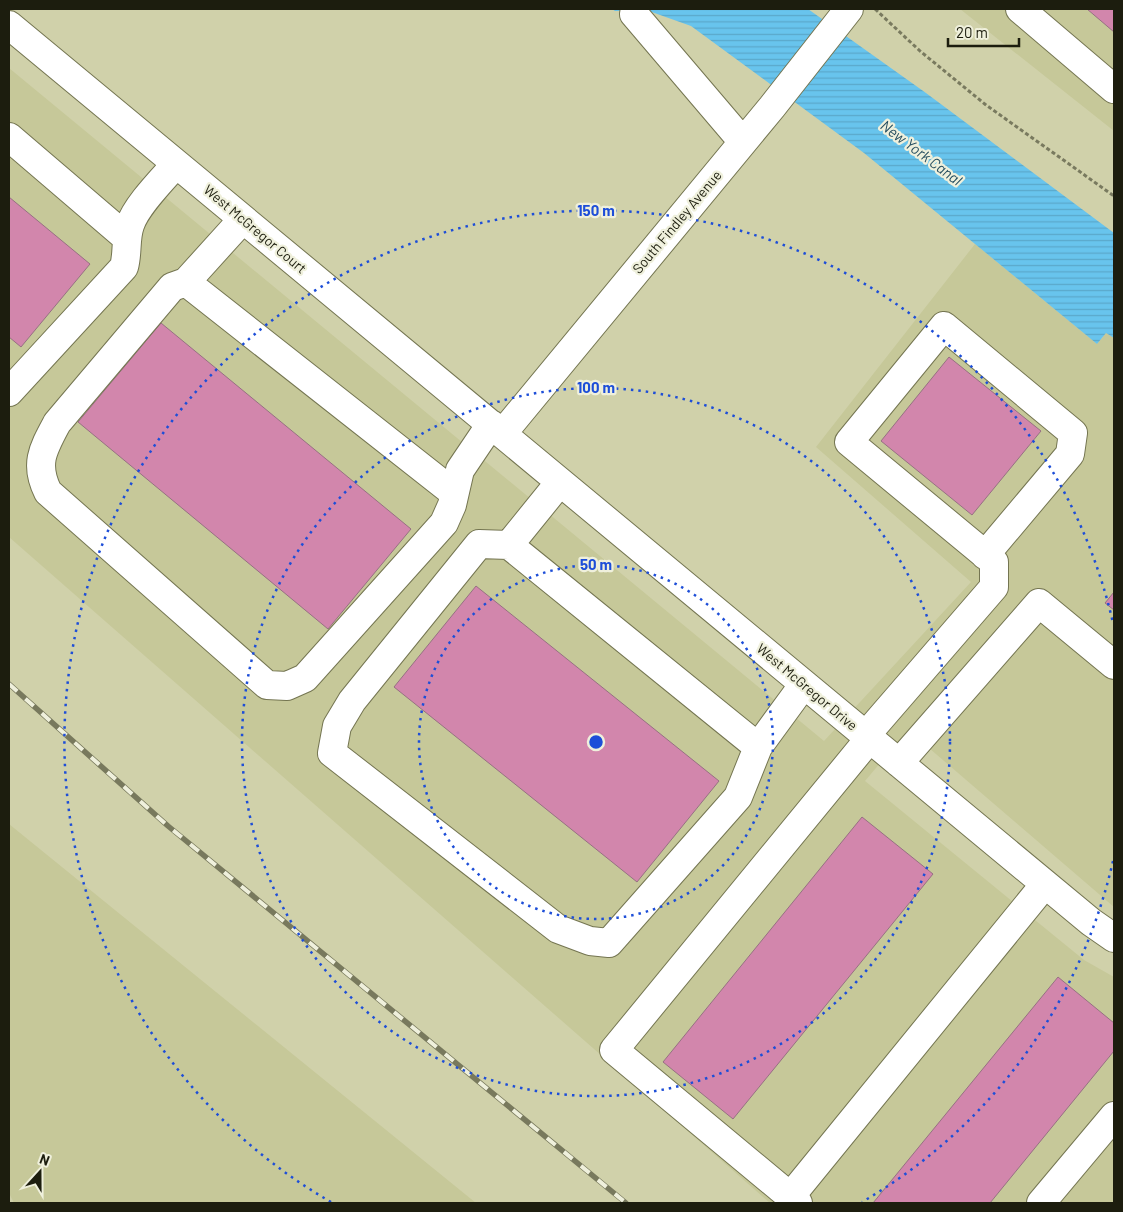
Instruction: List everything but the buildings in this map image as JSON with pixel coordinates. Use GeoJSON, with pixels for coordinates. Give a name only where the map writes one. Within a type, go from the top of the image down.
{"type":"FeatureCollection","features":[{"type":"Feature","properties":{"kind":"street"},"geometry":{"type":"LineString","coordinates":[[1020,9],[1114,89]]}},
{"type":"Feature","properties":{"kind":"street","name":"South Findley Avenue"},"geometry":{"type":"LineString","coordinates":[[243,219],[186,282],[172,287],[57,423],[48,439],[40,466],[41,479],[48,492],[267,685],[287,686],[305,678],[444,523],[452,505],[460,470],[743,142],[848,11]]}},
{"type":"Feature","properties":{"kind":"street"},"geometry":{"type":"LineString","coordinates":[[634,14],[743,142]]}},
{"type":"Feature","properties":{"kind":"street","name":"West McGregor Court"},"geometry":{"type":"LineString","coordinates":[[9,25],[496,429]]}},
{"type":"Feature","properties":{"kind":"street"},"geometry":{"type":"LineString","coordinates":[[9,137],[127,238]]}},
{"type":"Feature","properties":{"kind":"street"},"geometry":{"type":"LineString","coordinates":[[9,392],[124,267],[130,225],[137,211],[176,164]]}},
{"type":"Feature","properties":{"kind":"street"},"geometry":{"type":"LineString","coordinates":[[186,282],[454,493]]}},
{"type":"Feature","properties":{"kind":"street"},"geometry":{"type":"LineString","coordinates":[[985,555],[1070,454],[1073,433],[944,326],[849,442],[985,555],[994,562],[994,587],[868,737],[614,1050],[794,1200],[1045,884]]}},
{"type":"Feature","properties":{"kind":"street","name":"West McGregor Drive"},"geometry":{"type":"LineString","coordinates":[[496,429],[1091,922],[1114,938]]}},
{"type":"Feature","properties":{"kind":"street"},"geometry":{"type":"LineString","coordinates":[[509,545],[560,482]]}},
{"type":"Feature","properties":{"kind":"street"},"geometry":{"type":"LineString","coordinates":[[758,747],[509,545],[479,544],[352,701],[338,726],[332,752],[558,929],[590,941],[609,943],[738,798],[758,747],[804,684]]}},
{"type":"Feature","properties":{"kind":"street"},"geometry":{"type":"LineString","coordinates":[[898,763],[1039,602],[1114,665]]}},
{"type":"Feature","properties":{"kind":"street"},"geometry":{"type":"LineString","coordinates":[[1041,1203],[1114,1116]]}},
{"type":"Feature","properties":{"kind":"path"},"geometry":{"type":"LineString","coordinates":[[875,9],[913,45],[986,105],[1114,196]]}},
{"type":"Feature","properties":{"kind":"shaded area"},"geometry":{"type":"Polygon","coordinates":[[[960,9],[1114,9],[1114,131],[960,9]]]}},
{"type":"Feature","properties":{"kind":"shaded area"},"geometry":{"type":"Polygon","coordinates":[[[9,68],[824,741],[971,582],[816,447],[975,244],[1097,344],[1106,333],[1114,338],[1114,907],[908,730],[865,781],[1084,960],[1114,977],[1114,1203],[770,1203],[9,537],[9,68]]]}},
{"type":"Feature","properties":{"kind":"shaded area"},"geometry":{"type":"Polygon","coordinates":[[[9,824],[476,1203],[14,1203],[9,1193],[9,824]]]}},
{"type":"Feature","properties":{"kind":"water","name":"New York Canal"},"geometry":{"type":"Polygon","coordinates":[[[612,9],[808,9],[926,93],[1114,233],[1114,338],[1106,333],[1097,344],[864,153],[691,26],[646,10],[615,11],[612,9]]]}},
{"type":"Feature","properties":{"kind":"railway"},"geometry":{"type":"LineString","coordinates":[[9,684],[168,826],[626,1203]]}}]}
